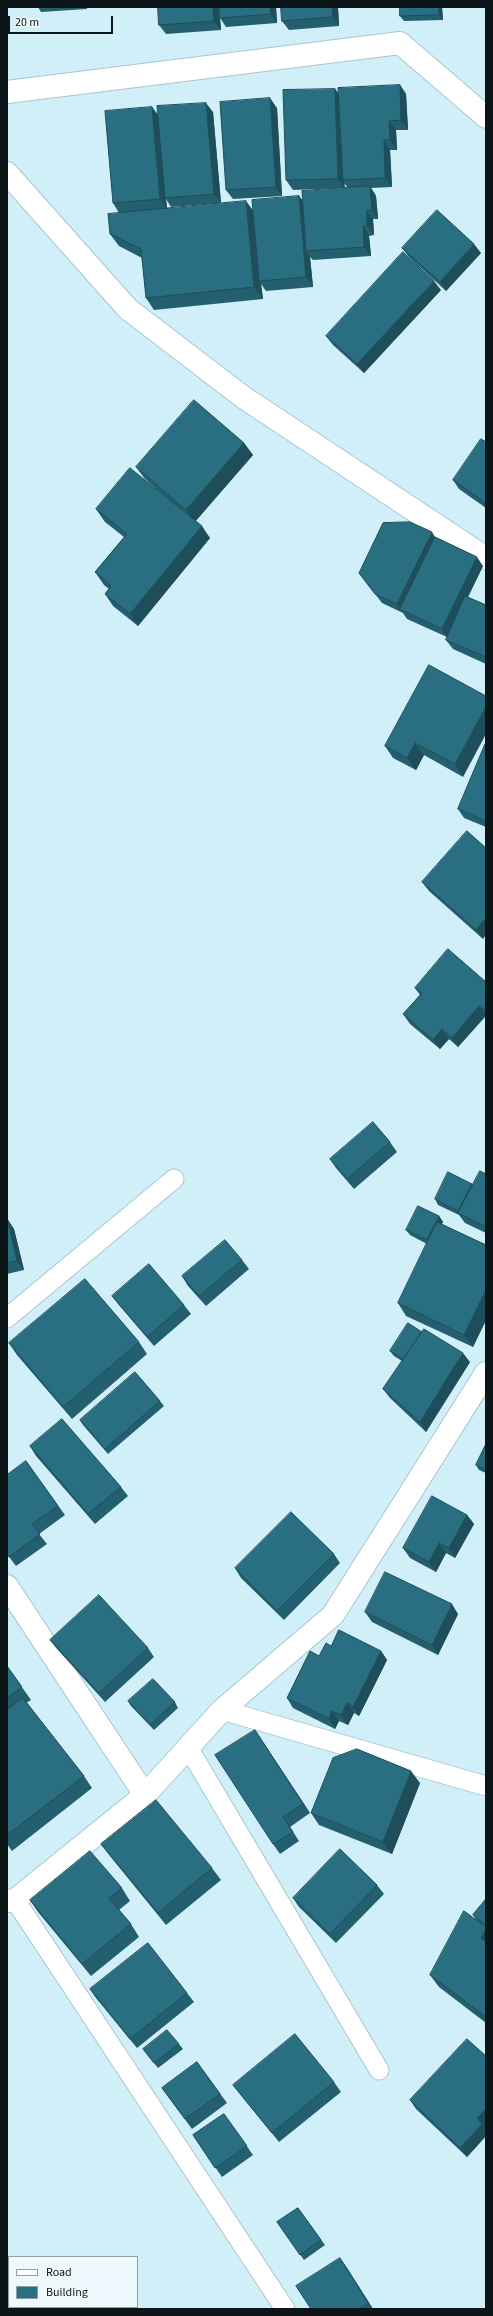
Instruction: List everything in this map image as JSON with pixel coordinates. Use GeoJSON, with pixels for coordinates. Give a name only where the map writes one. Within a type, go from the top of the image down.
{"type":"FeatureCollection","features":[{"type":"Feature","properties":{"kind":"street"},"geometry":{"type":"LineString","coordinates":[[7,92],[400,43],[486,116]]}},
{"type":"Feature","properties":{"kind":"street"},"geometry":{"type":"LineString","coordinates":[[7,173],[128,309],[243,397],[486,558]]}},
{"type":"Feature","properties":{"kind":"street"},"geometry":{"type":"LineString","coordinates":[[11,1901],[145,1795],[189,1749],[222,1710],[333,1615],[486,1373]]}},
{"type":"Feature","properties":{"kind":"street"},"geometry":{"type":"LineString","coordinates":[[7,1586],[145,1795]]}},
{"type":"Feature","properties":{"kind":"lane"},"geometry":{"type":"LineString","coordinates":[[7,1318],[174,1179]]}},
{"type":"Feature","properties":{"kind":"lane"},"geometry":{"type":"LineString","coordinates":[[222,1710],[486,1786]]}},
{"type":"Feature","properties":{"kind":"lane"},"geometry":{"type":"LineString","coordinates":[[189,1749],[379,2070]]}},
{"type":"Feature","properties":{"kind":"lane"},"geometry":{"type":"LineString","coordinates":[[11,1901],[285,2309]]}},
{"type":"Feature","properties":{"kind":"building"},"geometry":{"type":"Polygon","coordinates":[[[158,7],[213,7],[214,21],[159,25],[158,7]]]}},
{"type":"Feature","properties":{"kind":"building"},"geometry":{"type":"Polygon","coordinates":[[[219,7],[270,7],[271,14],[220,18],[219,7]]]}},
{"type":"Feature","properties":{"kind":"building"},"geometry":{"type":"Polygon","coordinates":[[[281,7],[332,7],[333,17],[282,21],[281,7]]]}},
{"type":"Feature","properties":{"kind":"building"},"geometry":{"type":"Polygon","coordinates":[[[400,7],[439,7],[439,15],[400,16],[400,7]]]}},
{"type":"Feature","properties":{"kind":"building"},"geometry":{"type":"Polygon","coordinates":[[[400,85],[401,120],[389,121],[390,140],[384,140],[385,178],[343,180],[338,88],[400,85]]]}},
{"type":"Feature","properties":{"kind":"building"},"geometry":{"type":"Polygon","coordinates":[[[335,89],[338,179],[286,180],[283,90],[335,89]]]}},
{"type":"Feature","properties":{"kind":"building"},"geometry":{"type":"Polygon","coordinates":[[[270,98],[276,187],[226,190],[220,102],[270,98]]]}},
{"type":"Feature","properties":{"kind":"building"},"geometry":{"type":"Polygon","coordinates":[[[206,103],[214,194],[165,198],[157,106],[206,103]]]}},
{"type":"Feature","properties":{"kind":"building"},"geometry":{"type":"Polygon","coordinates":[[[152,107],[160,199],[113,203],[105,111],[152,107]]]}},
{"type":"Feature","properties":{"kind":"building"},"geometry":{"type":"Polygon","coordinates":[[[370,186],[372,210],[367,210],[367,226],[363,226],[364,247],[306,251],[302,191],[370,186]]]}},
{"type":"Feature","properties":{"kind":"building"},"geometry":{"type":"Polygon","coordinates":[[[299,196],[306,277],[259,281],[252,200],[299,196]]]}},
{"type":"Feature","properties":{"kind":"building"},"geometry":{"type":"Polygon","coordinates":[[[246,201],[254,287],[146,298],[141,249],[110,234],[108,214],[246,201]]]}},
{"type":"Feature","properties":{"kind":"building"},"geometry":{"type":"Polygon","coordinates":[[[437,210],[474,244],[440,282],[402,248],[437,210]]]}},
{"type":"Feature","properties":{"kind":"building"},"geometry":{"type":"Polygon","coordinates":[[[403,252],[434,281],[357,364],[326,336],[403,252]]]}},
{"type":"Feature","properties":{"kind":"building"},"geometry":{"type":"Polygon","coordinates":[[[194,400],[244,443],[186,510],[136,467],[194,400]]]}},
{"type":"Feature","properties":{"kind":"building"},"geometry":{"type":"Polygon","coordinates":[[[481,439],[486,442],[486,503],[453,480],[481,439]]]}},
{"type":"Feature","properties":{"kind":"building"},"geometry":{"type":"Polygon","coordinates":[[[130,468],[202,526],[130,614],[105,594],[111,586],[95,572],[127,534],[96,509],[130,468]]]}},
{"type":"Feature","properties":{"kind":"building"},"geometry":{"type":"Polygon","coordinates":[[[410,522],[432,532],[397,604],[375,594],[359,573],[383,523],[410,522]]]}},
{"type":"Feature","properties":{"kind":"building"},"geometry":{"type":"Polygon","coordinates":[[[435,537],[477,557],[442,629],[400,609],[435,537]]]}},
{"type":"Feature","properties":{"kind":"building"},"geometry":{"type":"Polygon","coordinates":[[[465,596],[486,605],[486,657],[446,640],[465,596]]]}},
{"type":"Feature","properties":{"kind":"building"},"geometry":{"type":"Polygon","coordinates":[[[429,665],[486,696],[486,706],[455,764],[415,743],[407,758],[385,746],[429,665]]]}},
{"type":"Feature","properties":{"kind":"building"},"geometry":{"type":"Polygon","coordinates":[[[486,742],[486,821],[458,809],[486,742]]]}},
{"type":"Feature","properties":{"kind":"building"},"geometry":{"type":"Polygon","coordinates":[[[467,831],[486,848],[486,918],[476,930],[422,882],[467,831]]]}},
{"type":"Feature","properties":{"kind":"building"},"geometry":{"type":"Polygon","coordinates":[[[448,949],[486,982],[486,1007],[484,1010],[479,1006],[452,1038],[442,1029],[433,1040],[403,1014],[422,993],[415,988],[448,949]]]}},
{"type":"Feature","properties":{"kind":"building"},"geometry":{"type":"Polygon","coordinates":[[[373,1122],[390,1142],[347,1179],[330,1159],[373,1122]]]}},
{"type":"Feature","properties":{"kind":"building"},"geometry":{"type":"Polygon","coordinates":[[[480,1171],[486,1174],[486,1227],[458,1213],[480,1171]]]}},
{"type":"Feature","properties":{"kind":"building"},"geometry":{"type":"Polygon","coordinates":[[[448,1172],[472,1184],[458,1211],[435,1199],[448,1172]]]}},
{"type":"Feature","properties":{"kind":"building"},"geometry":{"type":"Polygon","coordinates":[[[418,1206],[439,1216],[427,1240],[406,1230],[418,1206]]]}},
{"type":"Feature","properties":{"kind":"building"},"geometry":{"type":"Polygon","coordinates":[[[7,1220],[17,1261],[7,1263],[7,1220]]]}},
{"type":"Feature","properties":{"kind":"building"},"geometry":{"type":"Polygon","coordinates":[[[437,1222],[486,1245],[486,1290],[464,1335],[398,1303],[437,1222]]]}},
{"type":"Feature","properties":{"kind":"building"},"geometry":{"type":"Polygon","coordinates":[[[225,1240],[242,1260],[199,1296],[182,1276],[225,1240]]]}},
{"type":"Feature","properties":{"kind":"building"},"geometry":{"type":"Polygon","coordinates":[[[149,1264],[184,1305],[147,1337],[112,1296],[149,1264]]]}},
{"type":"Feature","properties":{"kind":"building"},"geometry":{"type":"Polygon","coordinates":[[[85,1279],[139,1342],[63,1407],[9,1343],[85,1279]]]}},
{"type":"Feature","properties":{"kind":"building"},"geometry":{"type":"Polygon","coordinates":[[[408,1323],[422,1332],[403,1359],[390,1351],[408,1323]]]}},
{"type":"Feature","properties":{"kind":"building"},"geometry":{"type":"Polygon","coordinates":[[[424,1329],[463,1353],[420,1422],[383,1389],[424,1329]]]}},
{"type":"Feature","properties":{"kind":"building"},"geometry":{"type":"Polygon","coordinates":[[[135,1372],[160,1401],[105,1449],[80,1420],[135,1372]]]}},
{"type":"Feature","properties":{"kind":"building"},"geometry":{"type":"Polygon","coordinates":[[[62,1419],[121,1487],[88,1514],[30,1446],[62,1419]]]}},
{"type":"Feature","properties":{"kind":"building"},"geometry":{"type":"Polygon","coordinates":[[[486,1444],[486,1470],[476,1465],[486,1444]]]}},
{"type":"Feature","properties":{"kind":"building"},"geometry":{"type":"Polygon","coordinates":[[[26,1461],[58,1506],[32,1524],[40,1534],[9,1557],[7,1554],[7,1475],[26,1461]]]}},
{"type":"Feature","properties":{"kind":"building"},"geometry":{"type":"Polygon","coordinates":[[[432,1496],[467,1515],[449,1548],[439,1543],[429,1562],[403,1548],[432,1496]]]}},
{"type":"Feature","properties":{"kind":"building"},"geometry":{"type":"Polygon","coordinates":[[[291,1512],[334,1554],[277,1611],[235,1568],[291,1512]]]}},
{"type":"Feature","properties":{"kind":"building"},"geometry":{"type":"Polygon","coordinates":[[[385,1572],[452,1604],[432,1645],[365,1612],[385,1572]]]}},
{"type":"Feature","properties":{"kind":"building"},"geometry":{"type":"Polygon","coordinates":[[[99,1595],[148,1648],[99,1693],[50,1640],[99,1595]]]}},
{"type":"Feature","properties":{"kind":"building"},"geometry":{"type":"Polygon","coordinates":[[[339,1630],[381,1651],[353,1707],[347,1703],[341,1715],[332,1711],[329,1719],[287,1698],[310,1651],[319,1656],[326,1643],[331,1646],[339,1630]]]}},
{"type":"Feature","properties":{"kind":"building"},"geometry":{"type":"Polygon","coordinates":[[[7,1666],[22,1687],[7,1698],[7,1666]]]}},
{"type":"Feature","properties":{"kind":"building"},"geometry":{"type":"Polygon","coordinates":[[[153,1679],[175,1702],[150,1725],[128,1701],[153,1679]]]}},
{"type":"Feature","properties":{"kind":"building"},"geometry":{"type":"Polygon","coordinates":[[[23,1698],[84,1776],[7,1835],[7,1710],[23,1698]]]}},
{"type":"Feature","properties":{"kind":"building"},"geometry":{"type":"Polygon","coordinates":[[[255,1730],[303,1804],[283,1817],[293,1832],[273,1844],[215,1755],[255,1730]]]}},
{"type":"Feature","properties":{"kind":"building"},"geometry":{"type":"Polygon","coordinates":[[[357,1749],[411,1771],[383,1842],[311,1813],[333,1758],[357,1749]]]}},
{"type":"Feature","properties":{"kind":"building"},"geometry":{"type":"Polygon","coordinates":[[[156,1800],[212,1868],[158,1913],[101,1844],[156,1800]]]}},
{"type":"Feature","properties":{"kind":"building"},"geometry":{"type":"Polygon","coordinates":[[[340,1849],[377,1885],[330,1934],[293,1898],[340,1849]]]}},
{"type":"Feature","properties":{"kind":"building"},"geometry":{"type":"Polygon","coordinates":[[[90,1851],[122,1888],[109,1898],[131,1924],[82,1964],[30,1900],[90,1851]]]}},
{"type":"Feature","properties":{"kind":"building"},"geometry":{"type":"Polygon","coordinates":[[[486,1899],[486,1925],[473,1915],[486,1899]]]}},
{"type":"Feature","properties":{"kind":"building"},"geometry":{"type":"Polygon","coordinates":[[[464,1911],[486,1927],[481,1938],[486,1942],[486,2017],[430,1975],[464,1911]]]}},
{"type":"Feature","properties":{"kind":"building"},"geometry":{"type":"Polygon","coordinates":[[[148,1943],[187,1993],[130,2039],[90,1989],[148,1943]]]}},
{"type":"Feature","properties":{"kind":"building"},"geometry":{"type":"Polygon","coordinates":[[[167,2030],[179,2044],[154,2063],[143,2049],[167,2030]]]}},
{"type":"Feature","properties":{"kind":"building"},"geometry":{"type":"Polygon","coordinates":[[[295,2034],[334,2082],[272,2133],[233,2085],[295,2034]]]}},
{"type":"Feature","properties":{"kind":"building"},"geometry":{"type":"Polygon","coordinates":[[[467,2039],[486,2056],[486,2109],[477,2118],[482,2124],[460,2148],[410,2100],[467,2039]]]}},
{"type":"Feature","properties":{"kind":"building"},"geometry":{"type":"Polygon","coordinates":[[[197,2062],[220,2094],[185,2119],[162,2088],[197,2062]]]}},
{"type":"Feature","properties":{"kind":"building"},"geometry":{"type":"Polygon","coordinates":[[[224,2114],[247,2146],[215,2168],[193,2135],[224,2114]]]}},
{"type":"Feature","properties":{"kind":"building"},"geometry":{"type":"Polygon","coordinates":[[[298,2208],[321,2240],[300,2255],[277,2222],[298,2208]]]}},
{"type":"Feature","properties":{"kind":"building"},"geometry":{"type":"Polygon","coordinates":[[[340,2258],[368,2303],[358,2309],[311,2309],[296,2286],[340,2258]]]}}]}
